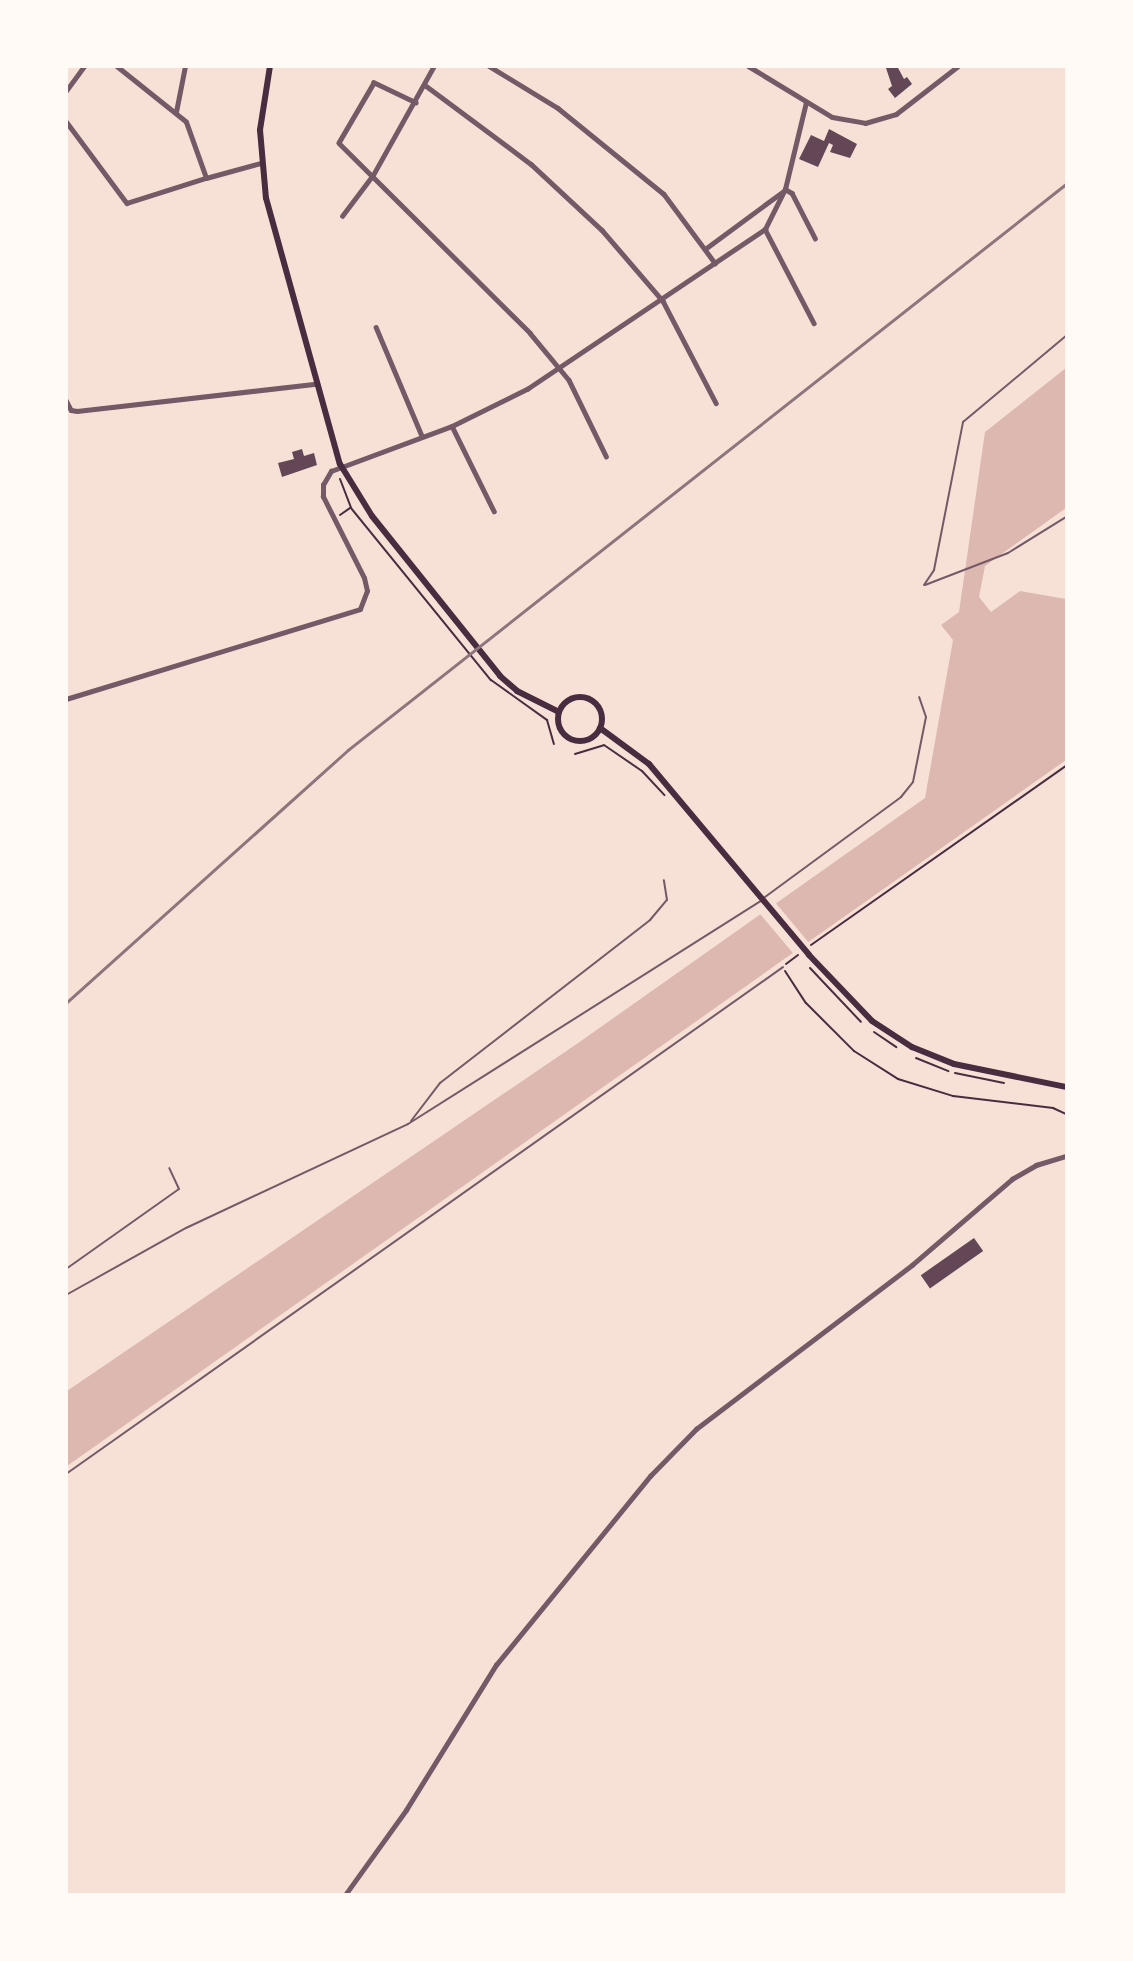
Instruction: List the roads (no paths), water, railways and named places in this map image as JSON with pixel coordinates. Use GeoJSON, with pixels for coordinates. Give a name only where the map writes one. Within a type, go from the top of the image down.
{"type":"FeatureCollection","features":[{"type":"Feature","properties":{"kind":"main road"},"geometry":{"type":"LineString","coordinates":[[270,66],[260,130],[261,163],[315,384],[340,464],[372,516],[485,658],[517,691],[559,712]]}},
{"type":"Feature","properties":{"kind":"main road"},"geometry":{"type":"LineString","coordinates":[[571,698],[590,699],[599,709],[600,728],[583,740],[569,738],[561,730],[559,712],[571,698]]}},
{"type":"Feature","properties":{"kind":"main road"},"geometry":{"type":"LineString","coordinates":[[600,728],[649,764],[809,955],[864,1014],[912,1047],[954,1064],[1066,1087]]}},
{"type":"Feature","properties":{"kind":"street"},"geometry":{"type":"LineString","coordinates":[[66,91],[85,66]]}},
{"type":"Feature","properties":{"kind":"street"},"geometry":{"type":"LineString","coordinates":[[116,66],[186,122],[205,178]]}},
{"type":"Feature","properties":{"kind":"street"},"geometry":{"type":"LineString","coordinates":[[176,112],[185,66]]}},
{"type":"Feature","properties":{"kind":"street"},"geometry":{"type":"LineString","coordinates":[[342,216],[373,175],[435,66]]}},
{"type":"Feature","properties":{"kind":"street"},"geometry":{"type":"LineString","coordinates":[[489,66],[558,108],[664,194],[715,263]]}},
{"type":"Feature","properties":{"kind":"street"},"geometry":{"type":"LineString","coordinates":[[748,66],[806,102],[844,121],[875,122],[896,114],[958,66]]}},
{"type":"Feature","properties":{"kind":"street"},"geometry":{"type":"LineString","coordinates":[[416,103],[381,83],[368,87],[339,143],[499,300],[561,370],[606,456]]}},
{"type":"Feature","properties":{"kind":"street"},"geometry":{"type":"LineString","coordinates":[[425,85],[568,196],[663,301],[716,403]]}},
{"type":"Feature","properties":{"kind":"street"},"geometry":{"type":"LineString","coordinates":[[66,699],[360,610],[367,591],[364,578],[323,497],[323,485],[340,464],[452,426],[561,370],[765,229],[785,189],[806,102]]}},
{"type":"Feature","properties":{"kind":"street"},"geometry":{"type":"LineString","coordinates":[[66,121],[127,204],[261,163]]}},
{"type":"Feature","properties":{"kind":"street"},"geometry":{"type":"LineString","coordinates":[[705,249],[785,189]]}},
{"type":"Feature","properties":{"kind":"street"},"geometry":{"type":"LineString","coordinates":[[785,189],[792,193],[815,238]]}},
{"type":"Feature","properties":{"kind":"street"},"geometry":{"type":"LineString","coordinates":[[765,229],[814,323]]}},
{"type":"Feature","properties":{"kind":"street"},"geometry":{"type":"LineString","coordinates":[[376,327],[422,436]]}},
{"type":"Feature","properties":{"kind":"street"},"geometry":{"type":"LineString","coordinates":[[66,400],[71,410],[77,411],[315,384]]}},
{"type":"Feature","properties":{"kind":"street"},"geometry":{"type":"LineString","coordinates":[[452,426],[494,511]]}},
{"type":"Feature","properties":{"kind":"street"},"geometry":{"type":"LineString","coordinates":[[345,1895],[406,1810],[496,1665],[659,1466],[749,1386],[912,1265],[1012,1179],[1036,1165],[1066,1156]]}},
{"type":"Feature","properties":{"kind":"lane"},"geometry":{"type":"LineString","coordinates":[[1066,336],[963,422],[934,570],[924,585],[1008,553],[1066,517]]}},
{"type":"Feature","properties":{"kind":"lane"},"geometry":{"type":"LineString","coordinates":[[66,1296],[186,1228],[408,1124],[692,942],[745,913],[901,797],[914,782],[926,717],[919,697]]}},
{"type":"Feature","properties":{"kind":"lane"},"geometry":{"type":"LineString","coordinates":[[408,1124],[440,1083],[650,920],[667,900],[664,880]]}},
{"type":"Feature","properties":{"kind":"lane"},"geometry":{"type":"LineString","coordinates":[[66,1474],[783,967]]}},
{"type":"Feature","properties":{"kind":"lane"},"geometry":{"type":"LineString","coordinates":[[66,1269],[179,1189],[169,1168]]}},
{"type":"Feature","properties":{"kind":"railway"},"geometry":{"type":"LineString","coordinates":[[66,1003],[348,750],[1066,184]]}}]}
